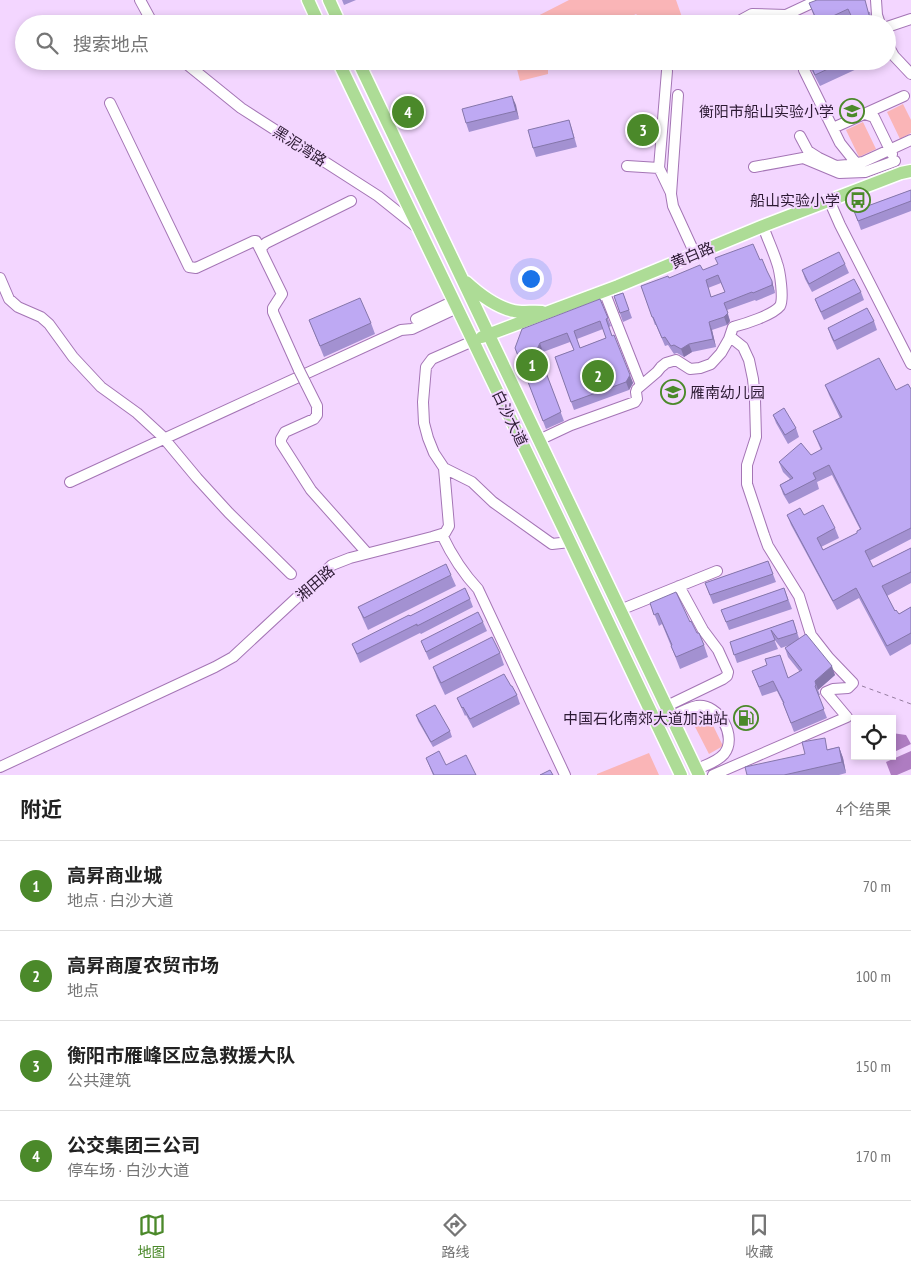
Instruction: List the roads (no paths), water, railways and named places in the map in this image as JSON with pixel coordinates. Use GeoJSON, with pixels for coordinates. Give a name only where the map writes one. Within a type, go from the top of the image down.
{"type":"FeatureCollection","features":[{"type":"Feature","properties":{"kind":"main road"},"geometry":{"type":"LineString","coordinates":[[308,0],[315,15]]}},
{"type":"Feature","properties":{"kind":"main road"},"geometry":{"type":"LineString","coordinates":[[329,0],[336,15]]}},
{"type":"Feature","properties":{"kind":"main road","name":"白沙大道"},"geometry":{"type":"LineString","coordinates":[[342,70],[681,775]]}},
{"type":"Feature","properties":{"kind":"main road","name":"白沙大道"},"geometry":{"type":"LineString","coordinates":[[362,70],[698,772]]}},
{"type":"Feature","properties":{"kind":"main road","name":"黄白路"},"geometry":{"type":"LineString","coordinates":[[473,341],[604,291],[829,200],[906,172]]}},
{"type":"Feature","properties":{"kind":"main road"},"geometry":{"type":"LineString","coordinates":[[462,278],[474,290],[491,302],[514,311],[549,312]]}},
{"type":"Feature","properties":{"kind":"street"},"geometry":{"type":"LineString","coordinates":[[140,0],[148,15]]}},
{"type":"Feature","properties":{"kind":"street"},"geometry":{"type":"LineString","coordinates":[[750,15],[786,15],[818,0]]}},
{"type":"Feature","properties":{"kind":"street"},"geometry":{"type":"LineString","coordinates":[[876,0],[877,15]]}},
{"type":"Feature","properties":{"kind":"street"},"geometry":{"type":"LineString","coordinates":[[896,24],[911,20]]}},
{"type":"Feature","properties":{"kind":"street"},"geometry":{"type":"LineString","coordinates":[[896,58],[911,74]]}},
{"type":"Feature","properties":{"kind":"street","name":"黑泥湾路"},"geometry":{"type":"LineString","coordinates":[[194,70],[241,108],[378,196],[419,229]]}},
{"type":"Feature","properties":{"kind":"street"},"geometry":{"type":"LineString","coordinates":[[804,70],[840,143],[856,163]]}},
{"type":"Feature","properties":{"kind":"street"},"geometry":{"type":"LineString","coordinates":[[667,71],[659,168],[671,194]]}},
{"type":"Feature","properties":{"kind":"street"},"geometry":{"type":"LineString","coordinates":[[678,95],[671,194],[673,206],[694,254]]}},
{"type":"Feature","properties":{"kind":"street"},"geometry":{"type":"LineString","coordinates":[[833,128],[872,113],[904,96]]}},
{"type":"Feature","properties":{"kind":"street"},"geometry":{"type":"LineString","coordinates":[[110,102],[189,267],[196,268],[254,240],[256,242],[282,294],[273,308],[273,312],[317,406],[318,415],[314,419],[285,432],[281,438],[281,443],[311,490],[367,553]]}},
{"type":"Feature","properties":{"kind":"street"},"geometry":{"type":"LineString","coordinates":[[872,113],[895,161],[906,172]]}},
{"type":"Feature","properties":{"kind":"street"},"geometry":{"type":"LineString","coordinates":[[800,136],[808,151],[836,166],[863,162],[911,140]]}},
{"type":"Feature","properties":{"kind":"street"},"geometry":{"type":"LineString","coordinates":[[754,168],[802,158],[839,173],[865,172],[895,161]]}},
{"type":"Feature","properties":{"kind":"street"},"geometry":{"type":"LineString","coordinates":[[627,166],[659,168]]}},
{"type":"Feature","properties":{"kind":"street"},"geometry":{"type":"LineString","coordinates":[[829,200],[911,364]]}},
{"type":"Feature","properties":{"kind":"street"},"geometry":{"type":"LineString","coordinates":[[262,253],[261,248],[263,244],[351,201]]}},
{"type":"Feature","properties":{"kind":"street"},"geometry":{"type":"LineString","coordinates":[[539,440],[571,425],[633,402],[636,399],[636,391],[641,385],[657,372],[661,366],[670,361],[676,360],[690,369],[711,364],[721,354],[734,326],[750,323],[779,307],[782,297],[778,264],[763,226]]}},
{"type":"Feature","properties":{"kind":"street"},"geometry":{"type":"LineString","coordinates":[[0,278],[9,299],[18,307],[41,317],[49,324],[73,357],[101,387],[137,414],[165,439],[229,513],[291,574]]}},
{"type":"Feature","properties":{"kind":"street"},"geometry":{"type":"LineString","coordinates":[[604,291],[641,385]]}},
{"type":"Feature","properties":{"kind":"street"},"geometry":{"type":"LineString","coordinates":[[70,482],[401,330],[409,323],[456,304]]}},
{"type":"Feature","properties":{"kind":"street"},"geometry":{"type":"LineString","coordinates":[[713,775],[847,717],[826,692],[833,689],[848,688],[853,683],[829,658],[811,635],[799,596],[768,546],[764,535],[747,484],[747,465],[756,437],[756,400],[753,379],[749,360],[743,347],[733,339],[729,339]]}},
{"type":"Feature","properties":{"kind":"street"},"geometry":{"type":"LineString","coordinates":[[473,341],[432,359],[426,367],[423,402],[424,423],[434,453],[444,468],[449,526],[446,533],[442,535],[454,558],[478,589],[565,775]]}},
{"type":"Feature","properties":{"kind":"street"},"geometry":{"type":"LineString","coordinates":[[444,468],[472,482],[493,502],[552,544],[570,542]]}},
{"type":"Feature","properties":{"kind":"street","name":"湘田路"},"geometry":{"type":"LineString","coordinates":[[2,769],[233,657],[332,565],[367,553],[442,535]]}},
{"type":"Feature","properties":{"kind":"street"},"geometry":{"type":"LineString","coordinates":[[620,610],[717,571]]}},
{"type":"Feature","properties":{"kind":"street"},"geometry":{"type":"LineString","coordinates":[[669,712],[723,679],[728,672],[718,650],[703,630],[679,586]]}},
{"type":"Feature","properties":{"kind":"street"},"geometry":{"type":"LineString","coordinates":[[669,712],[705,706],[717,712],[725,726],[729,741],[728,748],[717,760],[698,772]]}},
{"type":"Feature","properties":{"kind":"place","name":"衡阳市船山实验小学"},"geometry":{"type":"Point","coordinates":[852,111]}},
{"type":"Feature","properties":{"kind":"place","name":"公交集团三公司"},"geometry":{"type":"Point","coordinates":[408,112]}},
{"type":"Feature","properties":{"kind":"place","name":"衡阳市雁峰区应急救援大队"},"geometry":{"type":"Point","coordinates":[643,130]}},
{"type":"Feature","properties":{"kind":"place","name":"船山实验小学"},"geometry":{"type":"Point","coordinates":[858,200]}},
{"type":"Feature","properties":{"kind":"place","name":"高昇商业城"},"geometry":{"type":"Point","coordinates":[532,365]}},
{"type":"Feature","properties":{"kind":"place","name":"高昇商厦农贸市场"},"geometry":{"type":"Point","coordinates":[598,376]}},
{"type":"Feature","properties":{"kind":"place","name":"雁南幼儿园"},"geometry":{"type":"Point","coordinates":[673,392]}},
{"type":"Feature","properties":{"kind":"place","name":"中国石化南郊大道加油站"},"geometry":{"type":"Point","coordinates":[746,718]}}]}
